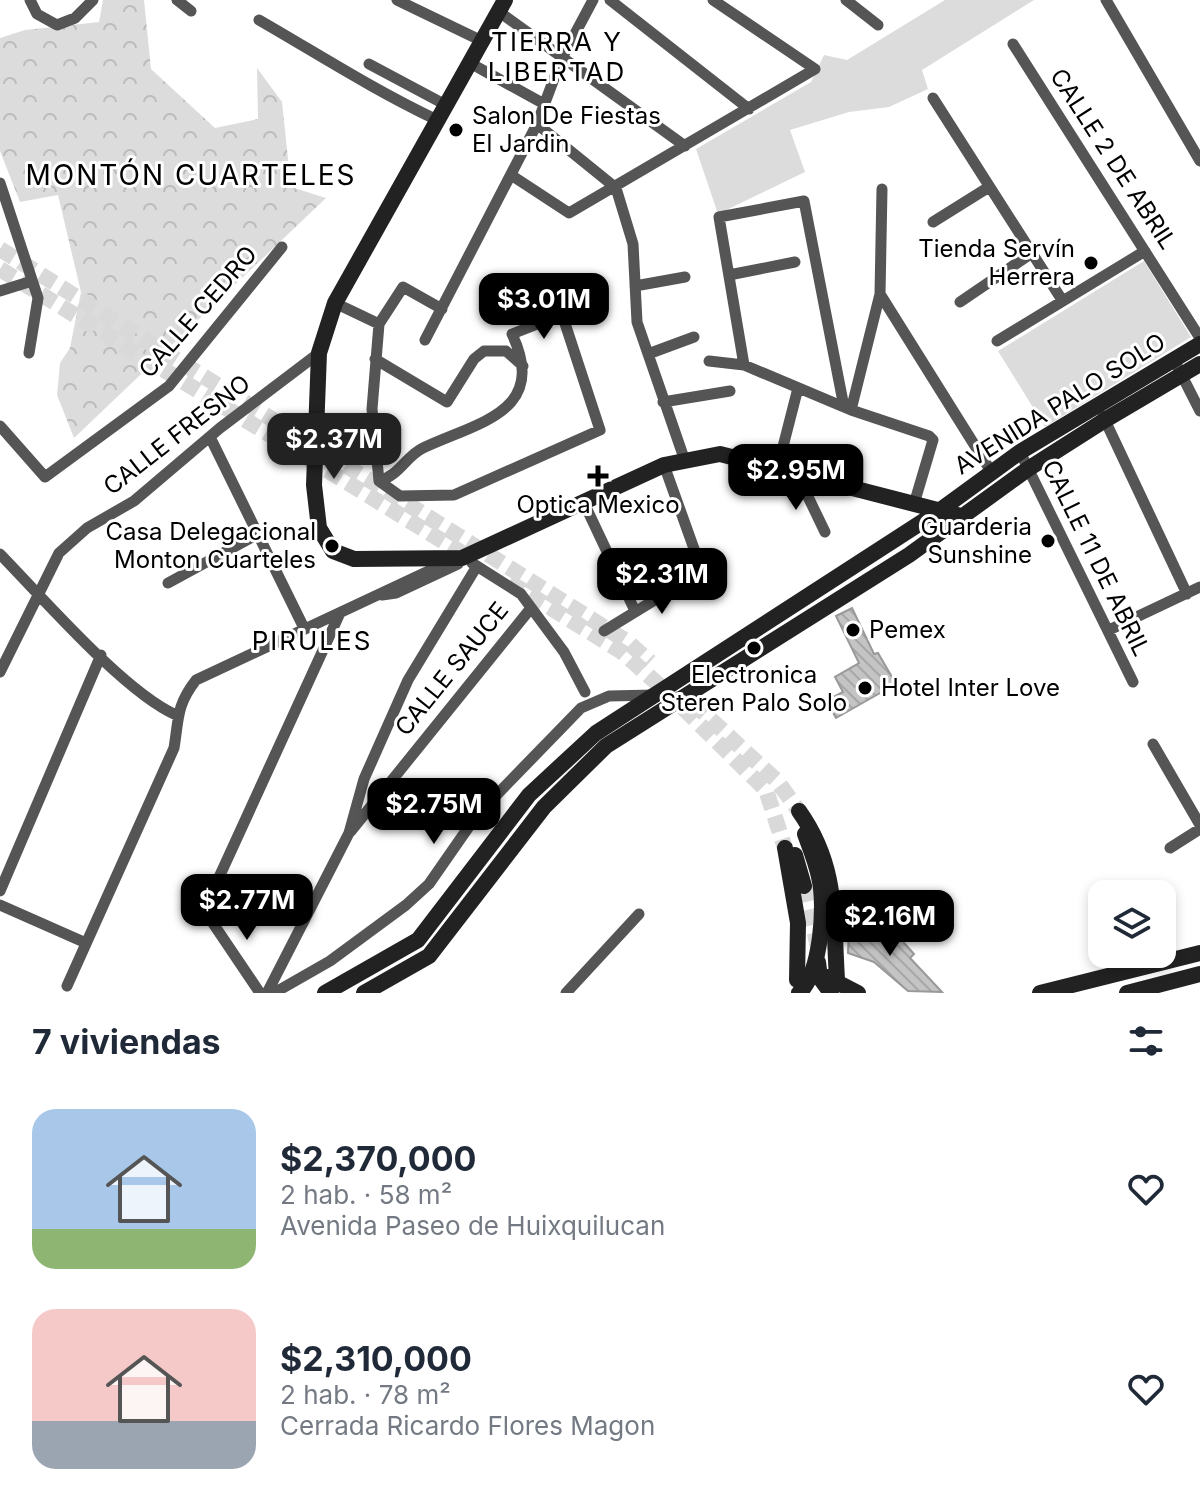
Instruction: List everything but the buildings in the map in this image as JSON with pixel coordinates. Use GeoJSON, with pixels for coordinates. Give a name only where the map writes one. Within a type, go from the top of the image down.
{"type":"FeatureCollection","features":[{"type":"Feature","properties":{"kind":"main road"},"geometry":{"type":"LineString","coordinates":[[502,6],[484,42],[435,119],[335,303],[319,353],[314,485],[319,528],[333,551],[354,559],[374,561],[470,562],[664,465],[720,454],[961,516]]}},
{"type":"Feature","properties":{"kind":"main road","name":"AVENIDA PALO SOLO"},"geometry":{"type":"LineString","coordinates":[[1178,368],[1200,341]]}},
{"type":"Feature","properties":{"kind":"main road","name":"AVENIDA PALO SOLO"},"geometry":{"type":"LineString","coordinates":[[358,989],[427,931],[538,785],[576,748],[939,511],[1020,452],[1101,412],[1178,368],[1200,364]]}},
{"type":"Feature","properties":{"kind":"main road","name":"AVENIDA PALO SOLO"},"geometry":{"type":"LineString","coordinates":[[358,989],[429,956],[544,807],[596,754],[909,555],[1101,412]]}},
{"type":"Feature","properties":{"kind":"main road"},"geometry":{"type":"LineString","coordinates":[[769,621],[779,637]]}},
{"type":"Feature","properties":{"kind":"main road"},"geometry":{"type":"LineString","coordinates":[[798,986],[794,841],[799,811],[814,832],[831,876],[834,986]]}},
{"type":"Feature","properties":{"kind":"main road"},"geometry":{"type":"LineString","coordinates":[[497,838],[512,848]]}},
{"type":"Feature","properties":{"kind":"main road"},"geometry":{"type":"LineString","coordinates":[[794,841],[804,886]]}},
{"type":"Feature","properties":{"kind":"main road"},"geometry":{"type":"LineString","coordinates":[[794,841],[820,879],[820,978],[858,993]]}},
{"type":"Feature","properties":{"kind":"main road"},"geometry":{"type":"LineString","coordinates":[[1040,993],[1200,953]]}},
{"type":"Feature","properties":{"kind":"main road"},"geometry":{"type":"LineString","coordinates":[[798,986],[807,986],[818,962]]}},
{"type":"Feature","properties":{"kind":"main road"},"geometry":{"type":"LineString","coordinates":[[1127,993],[1200,974]]}},
{"type":"Feature","properties":{"kind":"main road"},"geometry":{"type":"LineString","coordinates":[[783,993],[817,975],[834,986]]}},
{"type":"Feature","properties":{"kind":"main road"},"geometry":{"type":"LineString","coordinates":[[333,991],[358,989]]}},
{"type":"Feature","properties":{"kind":"street"},"geometry":{"type":"LineString","coordinates":[[30,0],[37,14],[57,25],[75,18],[93,0]]}},
{"type":"Feature","properties":{"kind":"street"},"geometry":{"type":"LineString","coordinates":[[177,0],[191,11]]}},
{"type":"Feature","properties":{"kind":"street"},"geometry":{"type":"LineString","coordinates":[[397,0],[484,42]]}},
{"type":"Feature","properties":{"kind":"street"},"geometry":{"type":"LineString","coordinates":[[425,340],[537,124],[561,60],[593,0]]}},
{"type":"Feature","properties":{"kind":"street"},"geometry":{"type":"LineString","coordinates":[[610,0],[749,109]]}},
{"type":"Feature","properties":{"kind":"street"},"geometry":{"type":"LineString","coordinates":[[511,175],[569,213],[815,69],[713,0]]}},
{"type":"Feature","properties":{"kind":"street"},"geometry":{"type":"LineString","coordinates":[[846,0],[878,25]]}},
{"type":"Feature","properties":{"kind":"street"},"geometry":{"type":"LineString","coordinates":[[1106,0],[1200,161]]}},
{"type":"Feature","properties":{"kind":"street"},"geometry":{"type":"LineString","coordinates":[[502,6],[561,60],[685,146]]}},
{"type":"Feature","properties":{"kind":"street"},"geometry":{"type":"LineString","coordinates":[[259,20],[342,67],[369,88],[435,119]]}},
{"type":"Feature","properties":{"kind":"street","name":"CALLE 2 DE ABRIL"},"geometry":{"type":"LineString","coordinates":[[1013,44],[1200,341]]}},
{"type":"Feature","properties":{"kind":"street"},"geometry":{"type":"LineString","coordinates":[[470,63],[546,105]]}},
{"type":"Feature","properties":{"kind":"street"},"geometry":{"type":"LineString","coordinates":[[369,64],[444,104]]}},
{"type":"Feature","properties":{"kind":"street"},"geometry":{"type":"LineString","coordinates":[[933,98],[1062,300]]}},
{"type":"Feature","properties":{"kind":"street"},"geometry":{"type":"LineString","coordinates":[[537,124],[616,188],[633,244],[637,322],[685,461]]}},
{"type":"Feature","properties":{"kind":"street"},"geometry":{"type":"LineString","coordinates":[[0,183],[38,298],[29,353]]}},
{"type":"Feature","properties":{"kind":"street"},"geometry":{"type":"LineString","coordinates":[[933,222],[989,187]]}},
{"type":"Feature","properties":{"kind":"street"},"geometry":{"type":"LineString","coordinates":[[848,408],[880,294],[882,189]]}},
{"type":"Feature","properties":{"kind":"street"},"geometry":{"type":"LineString","coordinates":[[744,365],[719,217],[804,201],[848,408]]}},
{"type":"Feature","properties":{"kind":"street","name":"CALLE CEDRO"},"geometry":{"type":"LineString","coordinates":[[0,426],[45,477],[169,386],[282,247]]}},
{"type":"Feature","properties":{"kind":"street"},"geometry":{"type":"LineString","coordinates":[[997,341],[1145,251]]}},
{"type":"Feature","properties":{"kind":"street"},"geometry":{"type":"LineString","coordinates":[[960,302],[1032,253]]}},
{"type":"Feature","properties":{"kind":"street"},"geometry":{"type":"LineString","coordinates":[[729,275],[795,262]]}},
{"type":"Feature","properties":{"kind":"street"},"geometry":{"type":"LineString","coordinates":[[635,286],[685,277]]}},
{"type":"Feature","properties":{"kind":"street"},"geometry":{"type":"LineString","coordinates":[[0,291],[32,281]]}},
{"type":"Feature","properties":{"kind":"street"},"geometry":{"type":"LineString","coordinates":[[442,309],[403,287],[379,324],[372,409],[379,481],[400,496],[454,495],[600,430],[556,296]]}},
{"type":"Feature","properties":{"kind":"street"},"geometry":{"type":"LineString","coordinates":[[880,294],[992,473]]}},
{"type":"Feature","properties":{"kind":"street"},"geometry":{"type":"LineString","coordinates":[[335,303],[379,324]]}},
{"type":"Feature","properties":{"kind":"street"},"geometry":{"type":"LineString","coordinates":[[379,481],[393,477],[419,450],[502,412],[520,392],[523,366],[512,334],[563,314]]}},
{"type":"Feature","properties":{"kind":"street"},"geometry":{"type":"LineString","coordinates":[[648,354],[694,337]]}},
{"type":"Feature","properties":{"kind":"street"},"geometry":{"type":"LineString","coordinates":[[375,359],[447,402],[474,359],[484,351],[506,351],[523,366]]}},
{"type":"Feature","properties":{"kind":"street","name":"CALLE FRESNO"},"geometry":{"type":"LineString","coordinates":[[0,672],[5,648],[59,553],[87,528],[134,501],[210,437],[319,353]]}},
{"type":"Feature","properties":{"kind":"street"},"geometry":{"type":"LineString","coordinates":[[709,361],[744,365],[848,408],[932,438],[914,504]]}},
{"type":"Feature","properties":{"kind":"street"},"geometry":{"type":"LineString","coordinates":[[1178,368],[1200,411]]}},
{"type":"Feature","properties":{"kind":"street"},"geometry":{"type":"LineString","coordinates":[[777,470],[798,388]]}},
{"type":"Feature","properties":{"kind":"street"},"geometry":{"type":"LineString","coordinates":[[663,402],[730,391]]}},
{"type":"Feature","properties":{"kind":"street"},"geometry":{"type":"LineString","coordinates":[[1101,412],[1187,594]]}},
{"type":"Feature","properties":{"kind":"street"},"geometry":{"type":"LineString","coordinates":[[210,437],[304,628]]}},
{"type":"Feature","properties":{"kind":"street","name":"CALLE 11 DE ABRIL"},"geometry":{"type":"LineString","coordinates":[[1020,452],[1133,682]]}},
{"type":"Feature","properties":{"kind":"street"},"geometry":{"type":"LineString","coordinates":[[604,631],[702,571],[664,465]]}},
{"type":"Feature","properties":{"kind":"street"},"geometry":{"type":"LineString","coordinates":[[798,476],[825,532]]}},
{"type":"Feature","properties":{"kind":"street"},"geometry":{"type":"LineString","coordinates":[[584,503],[635,611]]}},
{"type":"Feature","properties":{"kind":"street"},"geometry":{"type":"LineString","coordinates":[[168,583],[258,534]]}},
{"type":"Feature","properties":{"kind":"street"},"geometry":{"type":"LineString","coordinates":[[0,554],[101,655],[153,702],[176,715]]}},
{"type":"Feature","properties":{"kind":"street"},"geometry":{"type":"LineString","coordinates":[[267,993],[349,833],[364,779],[408,680],[470,562]]}},
{"type":"Feature","properties":{"kind":"street"},"geometry":{"type":"LineString","coordinates":[[67,986],[174,748],[176,715],[196,680],[377,596],[392,585],[470,562],[521,594],[570,661],[585,692]]}},
{"type":"Feature","properties":{"kind":"street"},"geometry":{"type":"LineString","coordinates":[[1109,630],[1200,587]]}},
{"type":"Feature","properties":{"kind":"street","name":"CALLE SAUCE"},"geometry":{"type":"LineString","coordinates":[[349,833],[531,608]]}},
{"type":"Feature","properties":{"kind":"street"},"geometry":{"type":"LineString","coordinates":[[260,993],[204,910],[340,613]]}},
{"type":"Feature","properties":{"kind":"street"},"geometry":{"type":"LineString","coordinates":[[0,891],[101,655]]}},
{"type":"Feature","properties":{"kind":"street"},"geometry":{"type":"LineString","coordinates":[[274,993],[330,961],[406,905],[429,884],[477,815],[581,708],[609,696],[654,695]]}},
{"type":"Feature","properties":{"kind":"street"},"geometry":{"type":"LineString","coordinates":[[1153,744],[1200,827],[1170,848]]}},
{"type":"Feature","properties":{"kind":"street"},"geometry":{"type":"LineString","coordinates":[[0,905],[86,943]]}},
{"type":"Feature","properties":{"kind":"street"},"geometry":{"type":"LineString","coordinates":[[566,993],[639,914]]}},
{"type":"Feature","properties":{"kind":"green space"},"geometry":{"type":"Polygon","coordinates":[[[103,0],[144,0],[151,69],[215,128],[258,119],[257,68],[282,102],[291,187],[326,198],[74,438],[57,395],[60,363],[70,348],[81,292],[58,195],[20,202],[0,151],[0,38],[25,30],[99,22],[103,0]]]}},
{"type":"Feature","properties":{"kind":"green space"},"geometry":{"type":"Polygon","coordinates":[[[945,0],[1034,0],[922,70],[928,89],[889,107],[849,112],[790,130],[805,172],[718,214],[696,149],[811,82],[824,55],[847,60],[945,0]]]}},
{"type":"Feature","properties":{"kind":"green space"},"geometry":{"type":"Polygon","coordinates":[[[1144,261],[1191,337],[1045,427],[998,351],[1144,261]]]}},
{"type":"Feature","properties":{"kind":"tunnel"},"geometry":{"type":"LineString","coordinates":[[0,249],[628,642],[650,662]]}},
{"type":"Feature","properties":{"kind":"tunnel"},"geometry":{"type":"LineString","coordinates":[[0,269],[475,561]]}},
{"type":"Feature","properties":{"kind":"tunnel"},"geometry":{"type":"LineString","coordinates":[[509,582],[622,652],[669,694],[766,790],[785,848]]}},
{"type":"Feature","properties":{"kind":"tunnel"},"geometry":{"type":"LineString","coordinates":[[693,703],[777,781],[799,811]]}},
{"type":"Feature","properties":{"kind":"tunnel"},"geometry":{"type":"LineString","coordinates":[[804,886],[818,947]]}},
{"type":"Feature","properties":{"kind":"place","name":"Salon De Fiestas El Jardin"},"geometry":{"type":"Point","coordinates":[456,130]}},
{"type":"Feature","properties":{"kind":"place","name":"Tienda Servín Herrera"},"geometry":{"type":"Point","coordinates":[1091,263]}},
{"type":"Feature","properties":{"kind":"place","name":"Optica Mexico"},"geometry":{"type":"Point","coordinates":[598,476]}},
{"type":"Feature","properties":{"kind":"place","name":"Guarderia Sunshine"},"geometry":{"type":"Point","coordinates":[1048,541]}},
{"type":"Feature","properties":{"kind":"place","name":"Casa Delegacional Monton Cuarteles"},"geometry":{"type":"Point","coordinates":[332,546]}},
{"type":"Feature","properties":{"kind":"place","name":"Pemex"},"geometry":{"type":"Point","coordinates":[853,630]}},
{"type":"Feature","properties":{"kind":"place","name":"Electronica Steren Palo Solo"},"geometry":{"type":"Point","coordinates":[754,648]}},
{"type":"Feature","properties":{"kind":"place","name":"Hotel Inter Love"},"geometry":{"type":"Point","coordinates":[865,688]}},
{"type":"Feature","properties":{"kind":"district","name":"TIERRA Y LIBERTAD"},"geometry":{"type":"Point","coordinates":[557,57]}},
{"type":"Feature","properties":{"kind":"district","name":"MONTÓN CUARTELES"},"geometry":{"type":"Point","coordinates":[191,175]}},
{"type":"Feature","properties":{"kind":"district","name":"PIRULES"},"geometry":{"type":"Point","coordinates":[312,641]}}]}
